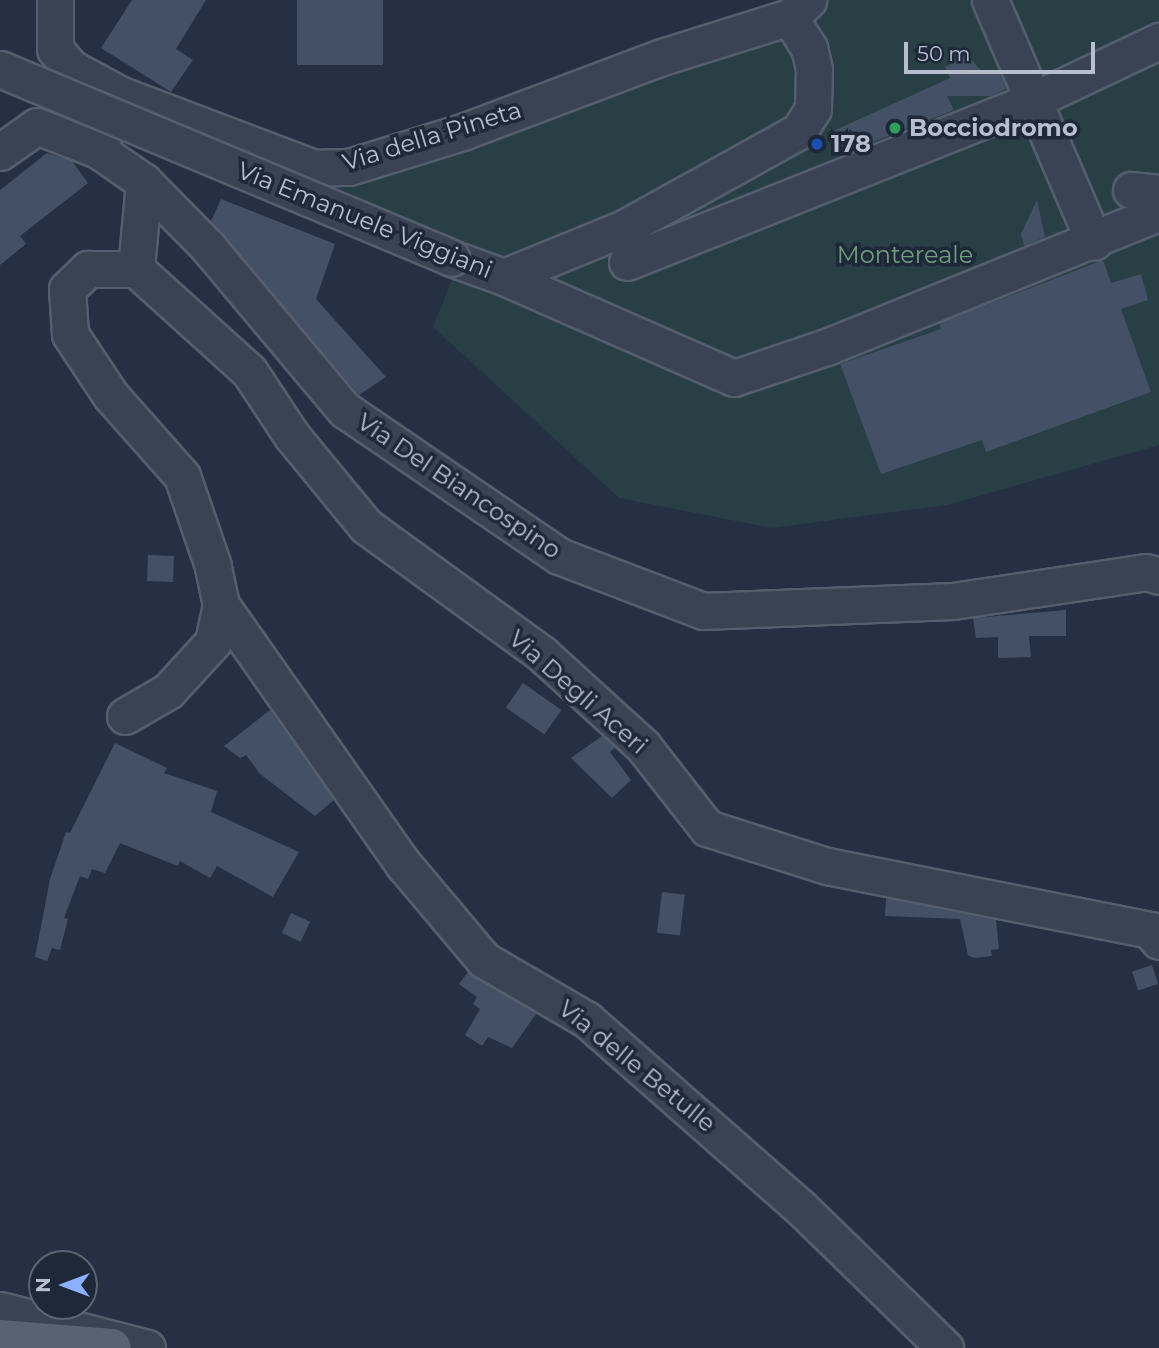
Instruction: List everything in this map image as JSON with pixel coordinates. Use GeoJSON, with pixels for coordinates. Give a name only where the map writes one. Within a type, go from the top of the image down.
{"type":"FeatureCollection","features":[{"type":"Feature","properties":{"kind":"main road"},"geometry":{"type":"LineString","coordinates":[[0,1339],[111,1348]]}},
{"type":"Feature","properties":{"kind":"street","name":"Via della Pineta"},"geometry":{"type":"LineString","coordinates":[[55,0],[55,49],[60,60],[119,94],[314,168],[349,167],[465,131],[799,9]]}},
{"type":"Feature","properties":{"kind":"street"},"geometry":{"type":"LineString","coordinates":[[990,0],[1094,242]]}},
{"type":"Feature","properties":{"kind":"street","name":"Via Emanuele Viggiani"},"geometry":{"type":"LineString","coordinates":[[0,69],[451,258],[504,277],[624,228],[799,131],[813,109],[814,69],[799,9]]}},
{"type":"Feature","properties":{"kind":"street"},"geometry":{"type":"LineString","coordinates":[[627,262],[1034,100],[1159,41]]}},
{"type":"Feature","properties":{"kind":"street"},"geometry":{"type":"LineString","coordinates":[[98,150],[119,94]]}},
{"type":"Feature","properties":{"kind":"street","name":"Via Del Biancospino"},"geometry":{"type":"LineString","coordinates":[[0,152],[37,127],[98,150],[144,181],[208,247],[345,410],[559,556],[703,611],[953,601],[1146,572],[1159,576]]}},
{"type":"Feature","properties":{"kind":"street"},"geometry":{"type":"LineString","coordinates":[[136,269],[144,181]]}},
{"type":"Feature","properties":{"kind":"street"},"geometry":{"type":"LineString","coordinates":[[504,277],[734,378],[829,346],[1094,242],[1159,213]]}},
{"type":"Feature","properties":{"kind":"street","name":"Via delle Betulle"},"geometry":{"type":"LineString","coordinates":[[136,269],[88,269],[67,289],[70,334],[111,396],[182,476],[222,605],[404,865],[484,960],[587,1020],[801,1208],[946,1348]]}},
{"type":"Feature","properties":{"kind":"street","name":"Via Degli Aceri"},"geometry":{"type":"LineString","coordinates":[[136,269],[248,371],[292,436],[366,526],[542,654],[643,746],[707,828],[827,866],[1150,930],[1159,941]]}},
{"type":"Feature","properties":{"kind":"street"},"geometry":{"type":"LineString","coordinates":[[125,716],[168,691],[213,642],[222,605]]}},
{"type":"Feature","properties":{"kind":"street"},"geometry":{"type":"LineString","coordinates":[[0,1310],[148,1348]]}},
{"type":"Feature","properties":{"kind":"green space","name":"Montereale"},"geometry":{"type":"Polygon","coordinates":[[[826,0],[1159,0],[1159,445],[947,505],[771,528],[619,498],[433,327],[464,250],[333,185],[826,0]]]}},
{"type":"Feature","properties":{"kind":"building"},"geometry":{"type":"Polygon","coordinates":[[[132,0],[206,0],[176,49],[193,60],[171,92],[101,48],[132,0]]]}},
{"type":"Feature","properties":{"kind":"building"},"geometry":{"type":"Polygon","coordinates":[[[297,0],[383,0],[383,65],[297,65],[297,0]]]}},
{"type":"Feature","properties":{"kind":"building","name":"Bocciodromo"},"geometry":{"type":"Polygon","coordinates":[[[967,55],[984,74],[999,71],[1006,89],[991,96],[947,96],[954,110],[840,155],[831,132],[950,78],[945,67],[967,55]]]}},
{"type":"Feature","properties":{"kind":"building"},"geometry":{"type":"Polygon","coordinates":[[[47,153],[72,161],[88,183],[20,236],[26,244],[0,265],[0,190],[47,153]]]}},
{"type":"Feature","properties":{"kind":"building"},"geometry":{"type":"Polygon","coordinates":[[[221,199],[335,244],[316,299],[386,377],[359,395],[211,221],[221,199]]]}},
{"type":"Feature","properties":{"kind":"building"},"geometry":{"type":"Polygon","coordinates":[[[1037,200],[1045,237],[1024,246],[1021,234],[1037,200]]]}},
{"type":"Feature","properties":{"kind":"building"},"geometry":{"type":"Polygon","coordinates":[[[1103,260],[1111,283],[1141,274],[1148,300],[1121,309],[1151,392],[986,452],[982,440],[881,474],[840,364],[941,329],[939,323],[1103,260]]]}},
{"type":"Feature","properties":{"kind":"building"},"geometry":{"type":"Polygon","coordinates":[[[148,555],[174,556],[173,582],[147,581],[148,555]]]}},
{"type":"Feature","properties":{"kind":"building"},"geometry":{"type":"Polygon","coordinates":[[[1066,610],[1066,636],[1029,636],[1031,657],[998,658],[998,637],[976,638],[973,618],[1066,610]]]}},
{"type":"Feature","properties":{"kind":"building"},"geometry":{"type":"Polygon","coordinates":[[[523,683],[562,710],[544,735],[506,708],[523,683]]]}},
{"type":"Feature","properties":{"kind":"building"},"geometry":{"type":"Polygon","coordinates":[[[270,710],[334,800],[315,816],[260,774],[246,755],[240,758],[224,746],[270,710]]]}},
{"type":"Feature","properties":{"kind":"building"},"geometry":{"type":"Polygon","coordinates":[[[602,736],[615,748],[610,752],[631,780],[612,798],[571,758],[602,736]]]}},
{"type":"Feature","properties":{"kind":"building"},"geometry":{"type":"Polygon","coordinates":[[[115,743],[167,768],[164,773],[217,791],[211,812],[299,852],[273,897],[217,866],[210,878],[180,861],[178,866],[120,843],[105,873],[92,869],[88,879],[80,876],[64,918],[68,919],[60,950],[52,948],[47,961],[35,957],[50,879],[66,832],[70,833],[115,743]]]}},
{"type":"Feature","properties":{"kind":"building"},"geometry":{"type":"Polygon","coordinates":[[[662,892],[685,895],[680,935],[657,933],[662,892]]]}},
{"type":"Feature","properties":{"kind":"building"},"geometry":{"type":"Polygon","coordinates":[[[886,898],[996,920],[999,949],[991,950],[992,956],[974,958],[968,955],[960,919],[885,916],[886,898]]]}},
{"type":"Feature","properties":{"kind":"building"},"geometry":{"type":"Polygon","coordinates":[[[291,913],[310,922],[301,942],[282,933],[291,913]]]}},
{"type":"Feature","properties":{"kind":"building"},"geometry":{"type":"Polygon","coordinates":[[[1152,965],[1158,984],[1138,991],[1132,971],[1152,965]]]}},
{"type":"Feature","properties":{"kind":"building"},"geometry":{"type":"Polygon","coordinates":[[[468,972],[536,1014],[512,1048],[488,1037],[482,1046],[465,1035],[480,1009],[473,1004],[477,997],[459,984],[468,972]]]}},
{"type":"Feature","properties":{"kind":"place","name":"Bocciodromo"},"geometry":{"type":"Point","coordinates":[895,128]}},
{"type":"Feature","properties":{"kind":"place","name":"178"},"geometry":{"type":"Point","coordinates":[817,144]}}]}
